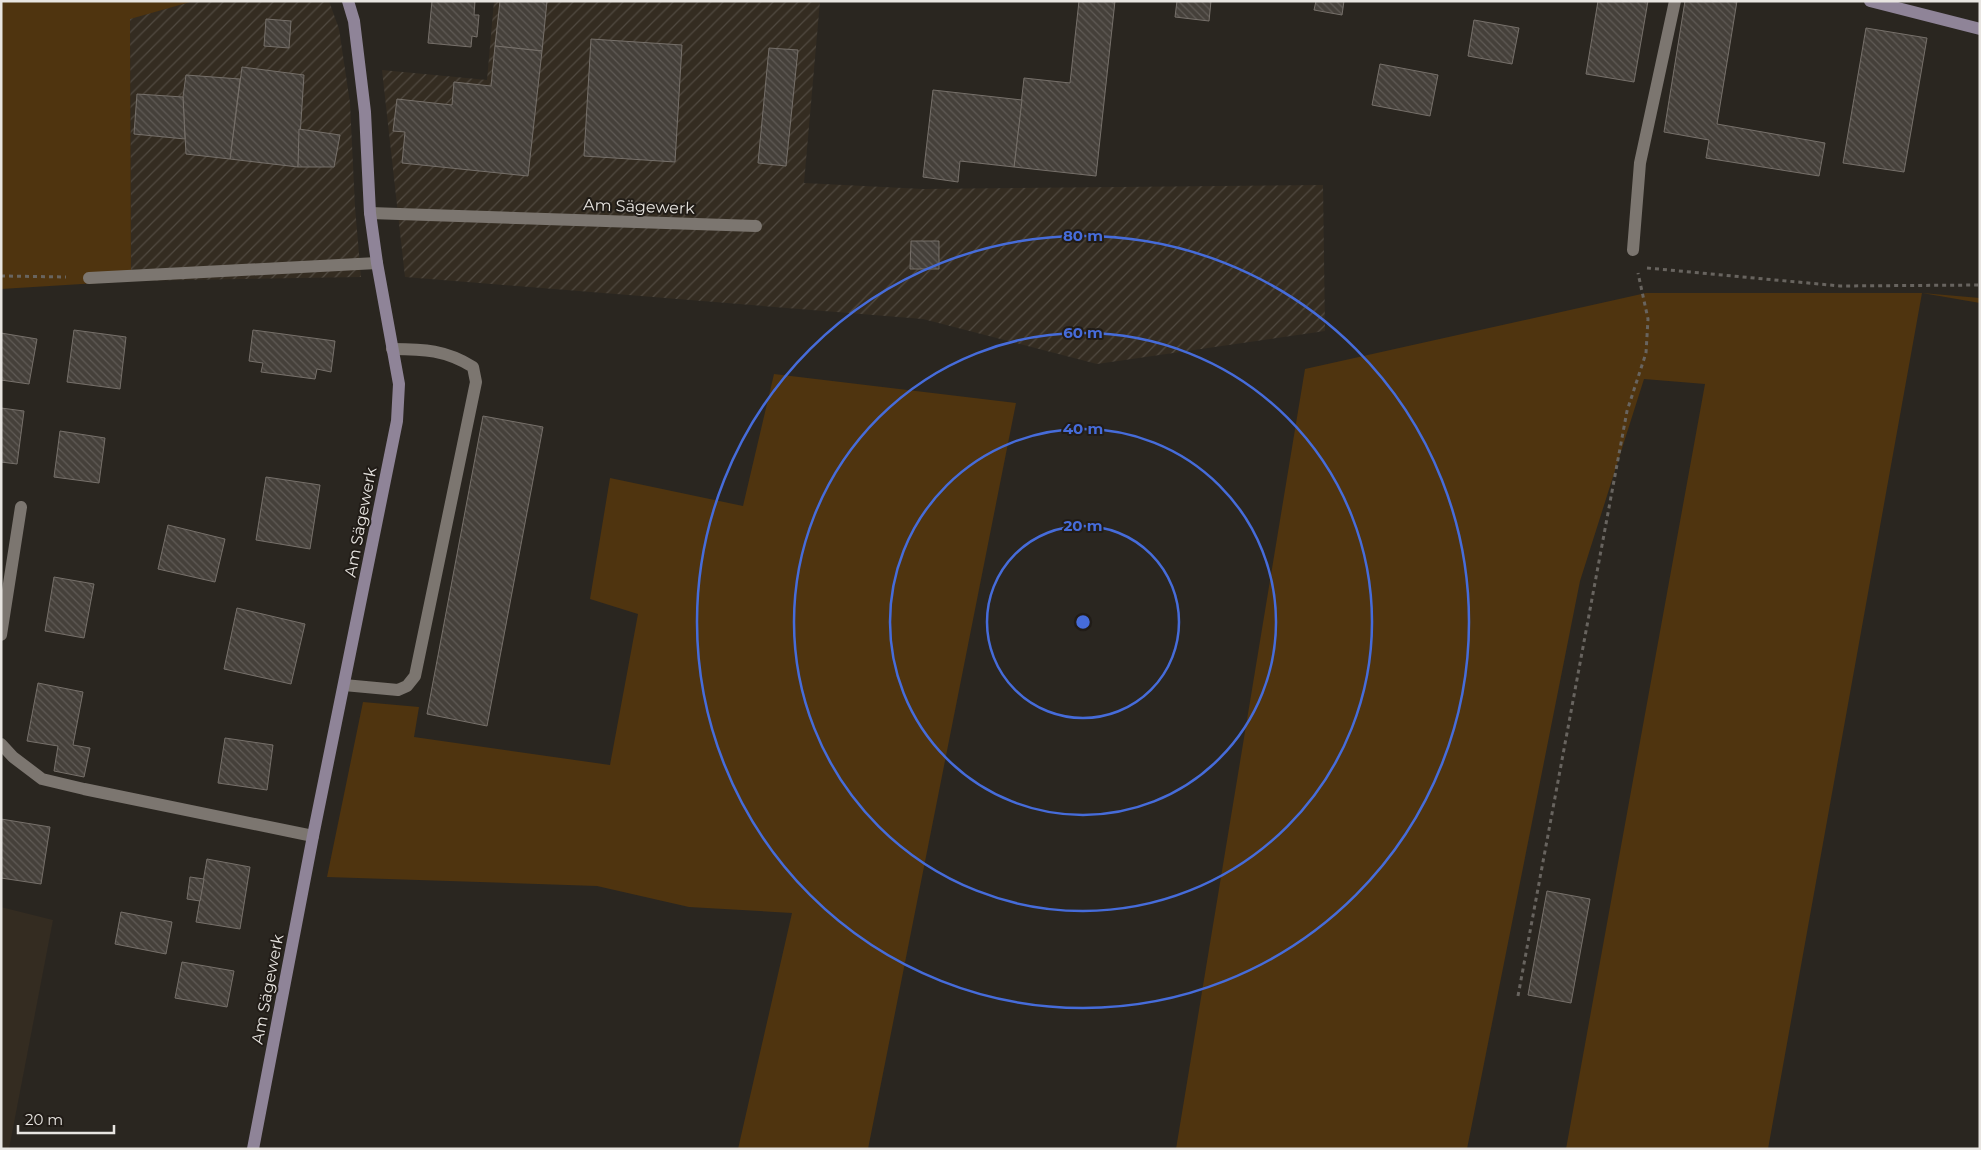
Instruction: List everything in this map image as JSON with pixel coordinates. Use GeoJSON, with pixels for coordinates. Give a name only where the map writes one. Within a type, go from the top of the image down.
{"type":"FeatureCollection","features":[{"type":"Feature","properties":{"kind":"street","name":"Am Sägewerk"},"geometry":{"type":"LineString","coordinates":[[253,1149],[313,836],[397,421],[399,384],[370,213],[365,112],[354,21],[348,1]]}},
{"type":"Feature","properties":{"kind":"street"},"geometry":{"type":"LineString","coordinates":[[1633,250],[1640,163],[1675,1]]}},
{"type":"Feature","properties":{"kind":"street"},"geometry":{"type":"LineString","coordinates":[[1870,1],[1980,29]]}},
{"type":"Feature","properties":{"kind":"street","name":"Am Sägewerk"},"geometry":{"type":"LineString","coordinates":[[370,213],[756,226]]}},
{"type":"Feature","properties":{"kind":"street"},"geometry":{"type":"LineString","coordinates":[[89,278],[377,263]]}},
{"type":"Feature","properties":{"kind":"street"},"geometry":{"type":"LineString","coordinates":[[344,685],[398,690],[407,686],[415,676],[476,382],[473,368],[446,354],[428,350],[392,349]]}},
{"type":"Feature","properties":{"kind":"street"},"geometry":{"type":"LineString","coordinates":[[1,634],[21,507]]}},
{"type":"Feature","properties":{"kind":"street"},"geometry":{"type":"LineString","coordinates":[[1,744],[13,756],[42,778],[84,789],[313,836]]}},
{"type":"Feature","properties":{"kind":"path"},"geometry":{"type":"LineString","coordinates":[[1518,996],[1627,411],[1646,353],[1648,319],[1636,267]]}},
{"type":"Feature","properties":{"kind":"path"},"geometry":{"type":"LineString","coordinates":[[1646,268],[1840,286],[1980,285]]}},
{"type":"Feature","properties":{"kind":"path"},"geometry":{"type":"LineString","coordinates":[[1,276],[89,278]]}},
{"type":"Feature","properties":{"kind":"shaded area"},"geometry":{"type":"Polygon","coordinates":[[[1,1],[194,1],[130,19],[131,281],[1,289],[1,1]]]}},
{"type":"Feature","properties":{"kind":"shaded area"},"geometry":{"type":"Polygon","coordinates":[[[194,1],[329,1],[339,29],[350,103],[355,207],[361,277],[131,281],[130,18],[194,1]]]}},
{"type":"Feature","properties":{"kind":"shaded area"},"geometry":{"type":"Polygon","coordinates":[[[494,1],[820,1],[804,183],[923,189],[1323,185],[1325,331],[1097,364],[923,319],[405,277],[382,70],[487,80],[494,1]]]}},
{"type":"Feature","properties":{"kind":"shaded area"},"geometry":{"type":"Polygon","coordinates":[[[1646,293],[1922,293],[1768,1149],[1566,1149],[1705,384],[1644,379],[1580,581],[1467,1149],[1176,1149],[1305,369],[1646,293]]]}},
{"type":"Feature","properties":{"kind":"shaded area"},"geometry":{"type":"Polygon","coordinates":[[[1922,293],[1980,298],[1980,303],[1922,293]]]}},
{"type":"Feature","properties":{"kind":"shaded area"},"geometry":{"type":"Polygon","coordinates":[[[774,374],[1016,403],[868,1149],[738,1149],[792,913],[689,907],[597,886],[327,877],[363,702],[419,707],[414,737],[610,765],[638,614],[590,599],[610,478],[743,506],[774,374]]]}},
{"type":"Feature","properties":{"kind":"shaded area"},"geometry":{"type":"Polygon","coordinates":[[[1,907],[53,920],[9,1149],[1,1149],[1,907]]]}},
{"type":"Feature","properties":{"kind":"building"},"geometry":{"type":"Polygon","coordinates":[[[432,1],[475,1],[474,15],[479,15],[477,37],[472,36],[471,47],[428,43],[432,1]]]}},
{"type":"Feature","properties":{"kind":"building"},"geometry":{"type":"Polygon","coordinates":[[[500,1],[547,1],[542,51],[495,46],[500,1]]]}},
{"type":"Feature","properties":{"kind":"building"},"geometry":{"type":"Polygon","coordinates":[[[1079,1],[1115,1],[1096,176],[1014,167],[1024,78],[1070,83],[1079,1]]]}},
{"type":"Feature","properties":{"kind":"building"},"geometry":{"type":"Polygon","coordinates":[[[1177,1],[1211,1],[1209,21],[1175,17],[1177,1]]]}},
{"type":"Feature","properties":{"kind":"building"},"geometry":{"type":"Polygon","coordinates":[[[1316,1],[1344,1],[1342,15],[1314,10],[1316,1]]]}},
{"type":"Feature","properties":{"kind":"building"},"geometry":{"type":"Polygon","coordinates":[[[1598,1],[1648,1],[1634,82],[1586,74],[1598,1]]]}},
{"type":"Feature","properties":{"kind":"building"},"geometry":{"type":"Polygon","coordinates":[[[1685,1],[1737,1],[1717,124],[1825,143],[1819,176],[1706,158],[1709,140],[1664,132],[1685,1]]]}},
{"type":"Feature","properties":{"kind":"building"},"geometry":{"type":"Polygon","coordinates":[[[266,19],[291,21],[289,48],[264,46],[266,19]]]}},
{"type":"Feature","properties":{"kind":"building"},"geometry":{"type":"Polygon","coordinates":[[[1474,20],[1519,28],[1512,64],[1468,56],[1474,20]]]}},
{"type":"Feature","properties":{"kind":"building"},"geometry":{"type":"Polygon","coordinates":[[[1866,28],[1927,38],[1904,172],[1843,163],[1866,28]]]}},
{"type":"Feature","properties":{"kind":"building"},"geometry":{"type":"Polygon","coordinates":[[[591,39],[682,45],[675,162],[584,156],[591,39]]]}},
{"type":"Feature","properties":{"kind":"building"},"geometry":{"type":"Polygon","coordinates":[[[495,46],[542,51],[528,176],[402,163],[405,132],[393,131],[397,99],[452,105],[454,82],[491,86],[495,46]]]}},
{"type":"Feature","properties":{"kind":"building"},"geometry":{"type":"Polygon","coordinates":[[[769,48],[798,50],[786,166],[758,163],[769,48]]]}},
{"type":"Feature","properties":{"kind":"building"},"geometry":{"type":"Polygon","coordinates":[[[1380,64],[1438,75],[1430,116],[1372,105],[1380,64]]]}},
{"type":"Feature","properties":{"kind":"building"},"geometry":{"type":"Polygon","coordinates":[[[242,67],[304,75],[298,167],[230,159],[242,67]]]}},
{"type":"Feature","properties":{"kind":"building"},"geometry":{"type":"Polygon","coordinates":[[[186,75],[240,79],[230,159],[186,154],[183,97],[186,75]]]}},
{"type":"Feature","properties":{"kind":"building"},"geometry":{"type":"Polygon","coordinates":[[[933,90],[1022,100],[1014,167],[960,161],[958,182],[923,177],[933,90]]]}},
{"type":"Feature","properties":{"kind":"building"},"geometry":{"type":"Polygon","coordinates":[[[137,94],[183,97],[185,139],[134,134],[137,94]]]}},
{"type":"Feature","properties":{"kind":"building"},"geometry":{"type":"Polygon","coordinates":[[[299,129],[340,135],[334,167],[298,167],[299,129]]]}},
{"type":"Feature","properties":{"kind":"building"},"geometry":{"type":"Polygon","coordinates":[[[911,241],[939,241],[939,269],[910,269],[911,241]]]}},
{"type":"Feature","properties":{"kind":"building"},"geometry":{"type":"Polygon","coordinates":[[[74,330],[126,337],[120,389],[67,382],[74,330]]]}},
{"type":"Feature","properties":{"kind":"building"},"geometry":{"type":"Polygon","coordinates":[[[253,330],[335,341],[331,372],[317,369],[315,379],[261,372],[263,363],[249,361],[253,330]]]}},
{"type":"Feature","properties":{"kind":"building"},"geometry":{"type":"Polygon","coordinates":[[[1,333],[37,339],[29,384],[1,380],[1,333]]]}},
{"type":"Feature","properties":{"kind":"building"},"geometry":{"type":"Polygon","coordinates":[[[1,408],[24,411],[17,464],[1,462],[1,408]]]}},
{"type":"Feature","properties":{"kind":"building"},"geometry":{"type":"Polygon","coordinates":[[[483,416],[543,427],[487,726],[427,714],[483,416]]]}},
{"type":"Feature","properties":{"kind":"building"},"geometry":{"type":"Polygon","coordinates":[[[60,431],[105,438],[99,483],[54,477],[60,431]]]}},
{"type":"Feature","properties":{"kind":"building"},"geometry":{"type":"Polygon","coordinates":[[[266,477],[320,485],[310,549],[256,540],[266,477]]]}},
{"type":"Feature","properties":{"kind":"building"},"geometry":{"type":"Polygon","coordinates":[[[168,525],[225,539],[215,582],[158,569],[168,525]]]}},
{"type":"Feature","properties":{"kind":"building"},"geometry":{"type":"Polygon","coordinates":[[[54,577],[94,584],[84,638],[45,631],[54,577]]]}},
{"type":"Feature","properties":{"kind":"building"},"geometry":{"type":"Polygon","coordinates":[[[237,608],[305,624],[291,684],[224,669],[237,608]]]}},
{"type":"Feature","properties":{"kind":"building"},"geometry":{"type":"Polygon","coordinates":[[[38,683],[83,692],[73,745],[90,748],[84,777],[54,771],[58,746],[27,741],[38,683]]]}},
{"type":"Feature","properties":{"kind":"building"},"geometry":{"type":"Polygon","coordinates":[[[225,738],[273,745],[267,790],[218,783],[225,738]]]}},
{"type":"Feature","properties":{"kind":"building"},"geometry":{"type":"Polygon","coordinates":[[[1,819],[50,827],[41,884],[1,878],[1,819]]]}},
{"type":"Feature","properties":{"kind":"building"},"geometry":{"type":"Polygon","coordinates":[[[207,859],[250,867],[240,929],[196,922],[207,859]]]}},
{"type":"Feature","properties":{"kind":"building"},"geometry":{"type":"Polygon","coordinates":[[[190,877],[204,879],[200,901],[187,899],[190,877]]]}},
{"type":"Feature","properties":{"kind":"building"},"geometry":{"type":"Polygon","coordinates":[[[1547,891],[1590,899],[1571,1003],[1528,995],[1547,891]]]}},
{"type":"Feature","properties":{"kind":"building"},"geometry":{"type":"Polygon","coordinates":[[[121,912],[172,922],[166,954],[115,944],[121,912]]]}},
{"type":"Feature","properties":{"kind":"building"},"geometry":{"type":"Polygon","coordinates":[[[182,962],[234,971],[227,1007],[175,998],[182,962]]]}}]}
